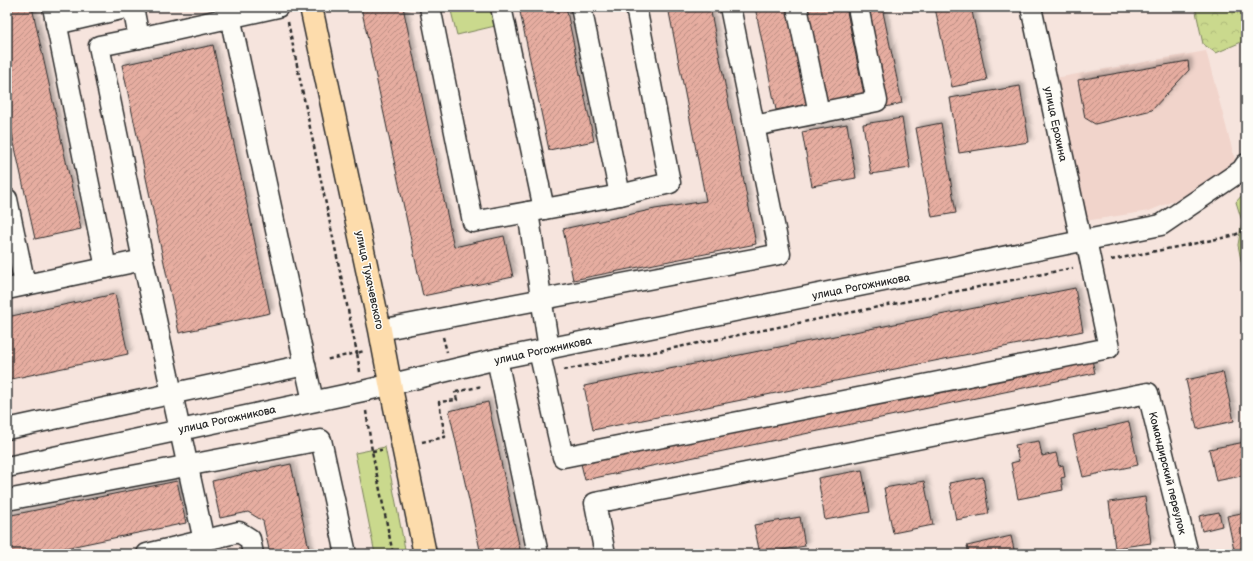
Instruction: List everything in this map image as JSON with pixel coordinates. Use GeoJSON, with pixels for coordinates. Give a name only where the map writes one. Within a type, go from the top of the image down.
{"type":"FeatureCollection","features":[{"type":"Feature","properties":{"kind":"main road","name":"улица Тухачевского"},"geometry":{"type":"LineString","coordinates":[[311,7],[380,330],[425,554]]}},
{"type":"Feature","properties":{"kind":"street"},"geometry":{"type":"LineString","coordinates":[[106,268],[54,15],[131,7],[139,38]]}},
{"type":"Feature","properties":{"kind":"street"},"geometry":{"type":"LineString","coordinates":[[430,7],[473,222],[620,195],[670,182],[636,7]]}},
{"type":"Feature","properties":{"kind":"street"},"geometry":{"type":"LineString","coordinates":[[501,7],[536,210],[544,374]]}},
{"type":"Feature","properties":{"kind":"street"},"geometry":{"type":"LineString","coordinates":[[581,7],[620,195]]}},
{"type":"Feature","properties":{"kind":"street"},"geometry":{"type":"LineString","coordinates":[[380,330],[780,254],[730,7]]}},
{"type":"Feature","properties":{"kind":"street"},"geometry":{"type":"LineString","coordinates":[[797,7],[819,112]]}},
{"type":"Feature","properties":{"kind":"street"},"geometry":{"type":"LineString","coordinates":[[754,126],[877,101],[858,7]]}},
{"type":"Feature","properties":{"kind":"street","name":"улица Ерохина"},"geometry":{"type":"LineString","coordinates":[[544,374],[563,457],[1109,348],[1091,264],[1083,241],[1031,7]]}},
{"type":"Feature","properties":{"kind":"street"},"geometry":{"type":"LineString","coordinates":[[204,541],[143,260],[99,46],[139,38],[229,12],[282,11]]}},
{"type":"Feature","properties":{"kind":"street"},"geometry":{"type":"LineString","coordinates":[[229,12],[313,401]]}},
{"type":"Feature","properties":{"kind":"street","name":"улица Рогожникова"},"geometry":{"type":"LineString","coordinates":[[7,467],[313,401],[497,359],[1161,225],[1242,170],[1246,164]]}},
{"type":"Feature","properties":{"kind":"street"},"geometry":{"type":"LineString","coordinates":[[7,199],[16,287],[143,260]]}},
{"type":"Feature","properties":{"kind":"street"},"geometry":{"type":"LineString","coordinates":[[497,359],[538,554]]}},
{"type":"Feature","properties":{"kind":"street"},"geometry":{"type":"LineString","coordinates":[[7,429],[305,365]]}},
{"type":"Feature","properties":{"kind":"street","name":"Командирский переулок"},"geometry":{"type":"LineString","coordinates":[[606,554],[595,503],[1148,393],[1188,554]]}},
{"type":"Feature","properties":{"kind":"street"},"geometry":{"type":"LineString","coordinates":[[7,500],[187,464],[321,440],[346,554]]}},
{"type":"Feature","properties":{"kind":"street"},"geometry":{"type":"LineString","coordinates":[[154,553],[239,532],[250,539],[253,554]]}},
{"type":"Feature","properties":{"kind":"path"},"geometry":{"type":"LineString","coordinates":[[282,11],[357,353],[305,365]]}},
{"type":"Feature","properties":{"kind":"path"},"geometry":{"type":"LineString","coordinates":[[544,374],[1232,236],[1242,232],[1246,226]]}},
{"type":"Feature","properties":{"kind":"path"},"geometry":{"type":"LineString","coordinates":[[456,392],[503,382]]}},
{"type":"Feature","properties":{"kind":"path"},"geometry":{"type":"LineString","coordinates":[[372,451],[393,554]]}},
{"type":"Feature","properties":{"kind":"shaded area"},"geometry":{"type":"Polygon","coordinates":[[[1206,51],[1235,160],[1198,191],[1149,211],[1085,221],[1055,78],[1206,51]]]}},
{"type":"Feature","properties":{"kind":"green space"},"geometry":{"type":"Polygon","coordinates":[[[450,7],[490,7],[495,26],[457,35],[450,7]]]}},
{"type":"Feature","properties":{"kind":"green space"},"geometry":{"type":"Polygon","coordinates":[[[1195,7],[1246,7],[1246,40],[1216,53],[1203,44],[1195,7]]]}},
{"type":"Feature","properties":{"kind":"green space"},"geometry":{"type":"Polygon","coordinates":[[[1243,194],[1246,195],[1246,285],[1238,245],[1242,221],[1236,202],[1243,194]]]}},
{"type":"Feature","properties":{"kind":"green space"},"geometry":{"type":"Polygon","coordinates":[[[385,447],[406,554],[375,554],[355,453],[385,447]]]}},
{"type":"Feature","properties":{"kind":"building"},"geometry":{"type":"Polygon","coordinates":[[[7,7],[32,7],[81,229],[35,239],[7,111],[7,7]]]}},
{"type":"Feature","properties":{"kind":"building"},"geometry":{"type":"Polygon","coordinates":[[[361,7],[403,7],[454,247],[504,236],[513,277],[423,296],[361,7]]]}},
{"type":"Feature","properties":{"kind":"building"},"geometry":{"type":"Polygon","coordinates":[[[519,7],[566,7],[594,141],[549,150],[519,7]]]}},
{"type":"Feature","properties":{"kind":"building"},"geometry":{"type":"Polygon","coordinates":[[[668,7],[710,7],[756,244],[573,280],[563,229],[655,209],[706,201],[668,7]]]}},
{"type":"Feature","properties":{"kind":"building"},"geometry":{"type":"Polygon","coordinates":[[[755,7],[788,7],[808,104],[776,110],[755,7]]]}},
{"type":"Feature","properties":{"kind":"building"},"geometry":{"type":"Polygon","coordinates":[[[807,7],[846,7],[864,94],[826,102],[807,7]]]}},
{"type":"Feature","properties":{"kind":"building"},"geometry":{"type":"Polygon","coordinates":[[[866,7],[882,7],[902,103],[886,107],[866,7]]]}},
{"type":"Feature","properties":{"kind":"building"},"geometry":{"type":"Polygon","coordinates":[[[971,7],[987,80],[952,87],[935,8],[971,7]]]}},
{"type":"Feature","properties":{"kind":"building"},"geometry":{"type":"Polygon","coordinates":[[[213,45],[270,313],[179,333],[122,65],[213,45]]]}},
{"type":"Feature","properties":{"kind":"building"},"geometry":{"type":"Polygon","coordinates":[[[1188,61],[1189,70],[1152,110],[1095,124],[1085,118],[1078,80],[1188,61]]]}},
{"type":"Feature","properties":{"kind":"building"},"geometry":{"type":"Polygon","coordinates":[[[1020,86],[1029,142],[959,153],[950,98],[1020,86]]]}},
{"type":"Feature","properties":{"kind":"building"},"geometry":{"type":"Polygon","coordinates":[[[902,118],[910,168],[871,174],[863,124],[902,118]]]}},
{"type":"Feature","properties":{"kind":"building"},"geometry":{"type":"Polygon","coordinates":[[[941,123],[956,213],[932,217],[916,128],[941,123]]]}},
{"type":"Feature","properties":{"kind":"building"},"geometry":{"type":"Polygon","coordinates":[[[847,124],[856,178],[812,186],[802,132],[847,124]]]}},
{"type":"Feature","properties":{"kind":"building"},"geometry":{"type":"Polygon","coordinates":[[[1075,288],[1083,331],[593,430],[584,386],[1075,288]]]}},
{"type":"Feature","properties":{"kind":"building"},"geometry":{"type":"Polygon","coordinates":[[[115,294],[128,354],[7,380],[7,317],[115,294]]]}},
{"type":"Feature","properties":{"kind":"building"},"geometry":{"type":"Polygon","coordinates":[[[1091,356],[1095,373],[585,480],[581,464],[1091,356]]]}},
{"type":"Feature","properties":{"kind":"building"},"geometry":{"type":"Polygon","coordinates":[[[1223,372],[1234,421],[1197,429],[1186,380],[1223,372]]]}},
{"type":"Feature","properties":{"kind":"building"},"geometry":{"type":"Polygon","coordinates":[[[488,402],[521,554],[481,554],[449,411],[488,402]]]}},
{"type":"Feature","properties":{"kind":"building"},"geometry":{"type":"Polygon","coordinates":[[[1129,422],[1138,465],[1083,477],[1073,435],[1129,422]]]}},
{"type":"Feature","properties":{"kind":"building"},"geometry":{"type":"Polygon","coordinates":[[[1039,441],[1042,456],[1056,453],[1059,466],[1063,465],[1065,477],[1061,478],[1063,490],[1018,499],[1011,463],[1019,461],[1015,445],[1039,441]]]}},
{"type":"Feature","properties":{"kind":"building"},"geometry":{"type":"Polygon","coordinates":[[[1245,442],[1246,475],[1216,481],[1209,449],[1245,442]]]}},
{"type":"Feature","properties":{"kind":"building"},"geometry":{"type":"Polygon","coordinates":[[[291,464],[310,554],[270,554],[263,521],[248,512],[220,518],[212,481],[291,464]]]}},
{"type":"Feature","properties":{"kind":"building"},"geometry":{"type":"Polygon","coordinates":[[[862,470],[870,512],[825,520],[818,478],[862,470]]]}},
{"type":"Feature","properties":{"kind":"building"},"geometry":{"type":"Polygon","coordinates":[[[983,477],[989,514],[956,520],[949,483],[983,477]]]}},
{"type":"Feature","properties":{"kind":"building"},"geometry":{"type":"Polygon","coordinates":[[[177,481],[186,523],[36,554],[7,554],[7,516],[177,481]]]}},
{"type":"Feature","properties":{"kind":"building"},"geometry":{"type":"Polygon","coordinates":[[[924,481],[933,525],[893,533],[884,488],[924,481]]]}},
{"type":"Feature","properties":{"kind":"building"},"geometry":{"type":"Polygon","coordinates":[[[1145,497],[1151,543],[1115,548],[1109,502],[1145,497]]]}},
{"type":"Feature","properties":{"kind":"building"},"geometry":{"type":"Polygon","coordinates":[[[1219,512],[1222,526],[1202,531],[1199,516],[1219,512]]]}},
{"type":"Feature","properties":{"kind":"building"},"geometry":{"type":"Polygon","coordinates":[[[1246,512],[1246,554],[1235,554],[1227,516],[1246,512]]]}},
{"type":"Feature","properties":{"kind":"building"},"geometry":{"type":"Polygon","coordinates":[[[800,517],[805,546],[760,554],[754,525],[800,517]]]}},
{"type":"Feature","properties":{"kind":"building"},"geometry":{"type":"Polygon","coordinates":[[[1011,536],[1015,554],[969,554],[967,546],[1011,536]]]}}]}
